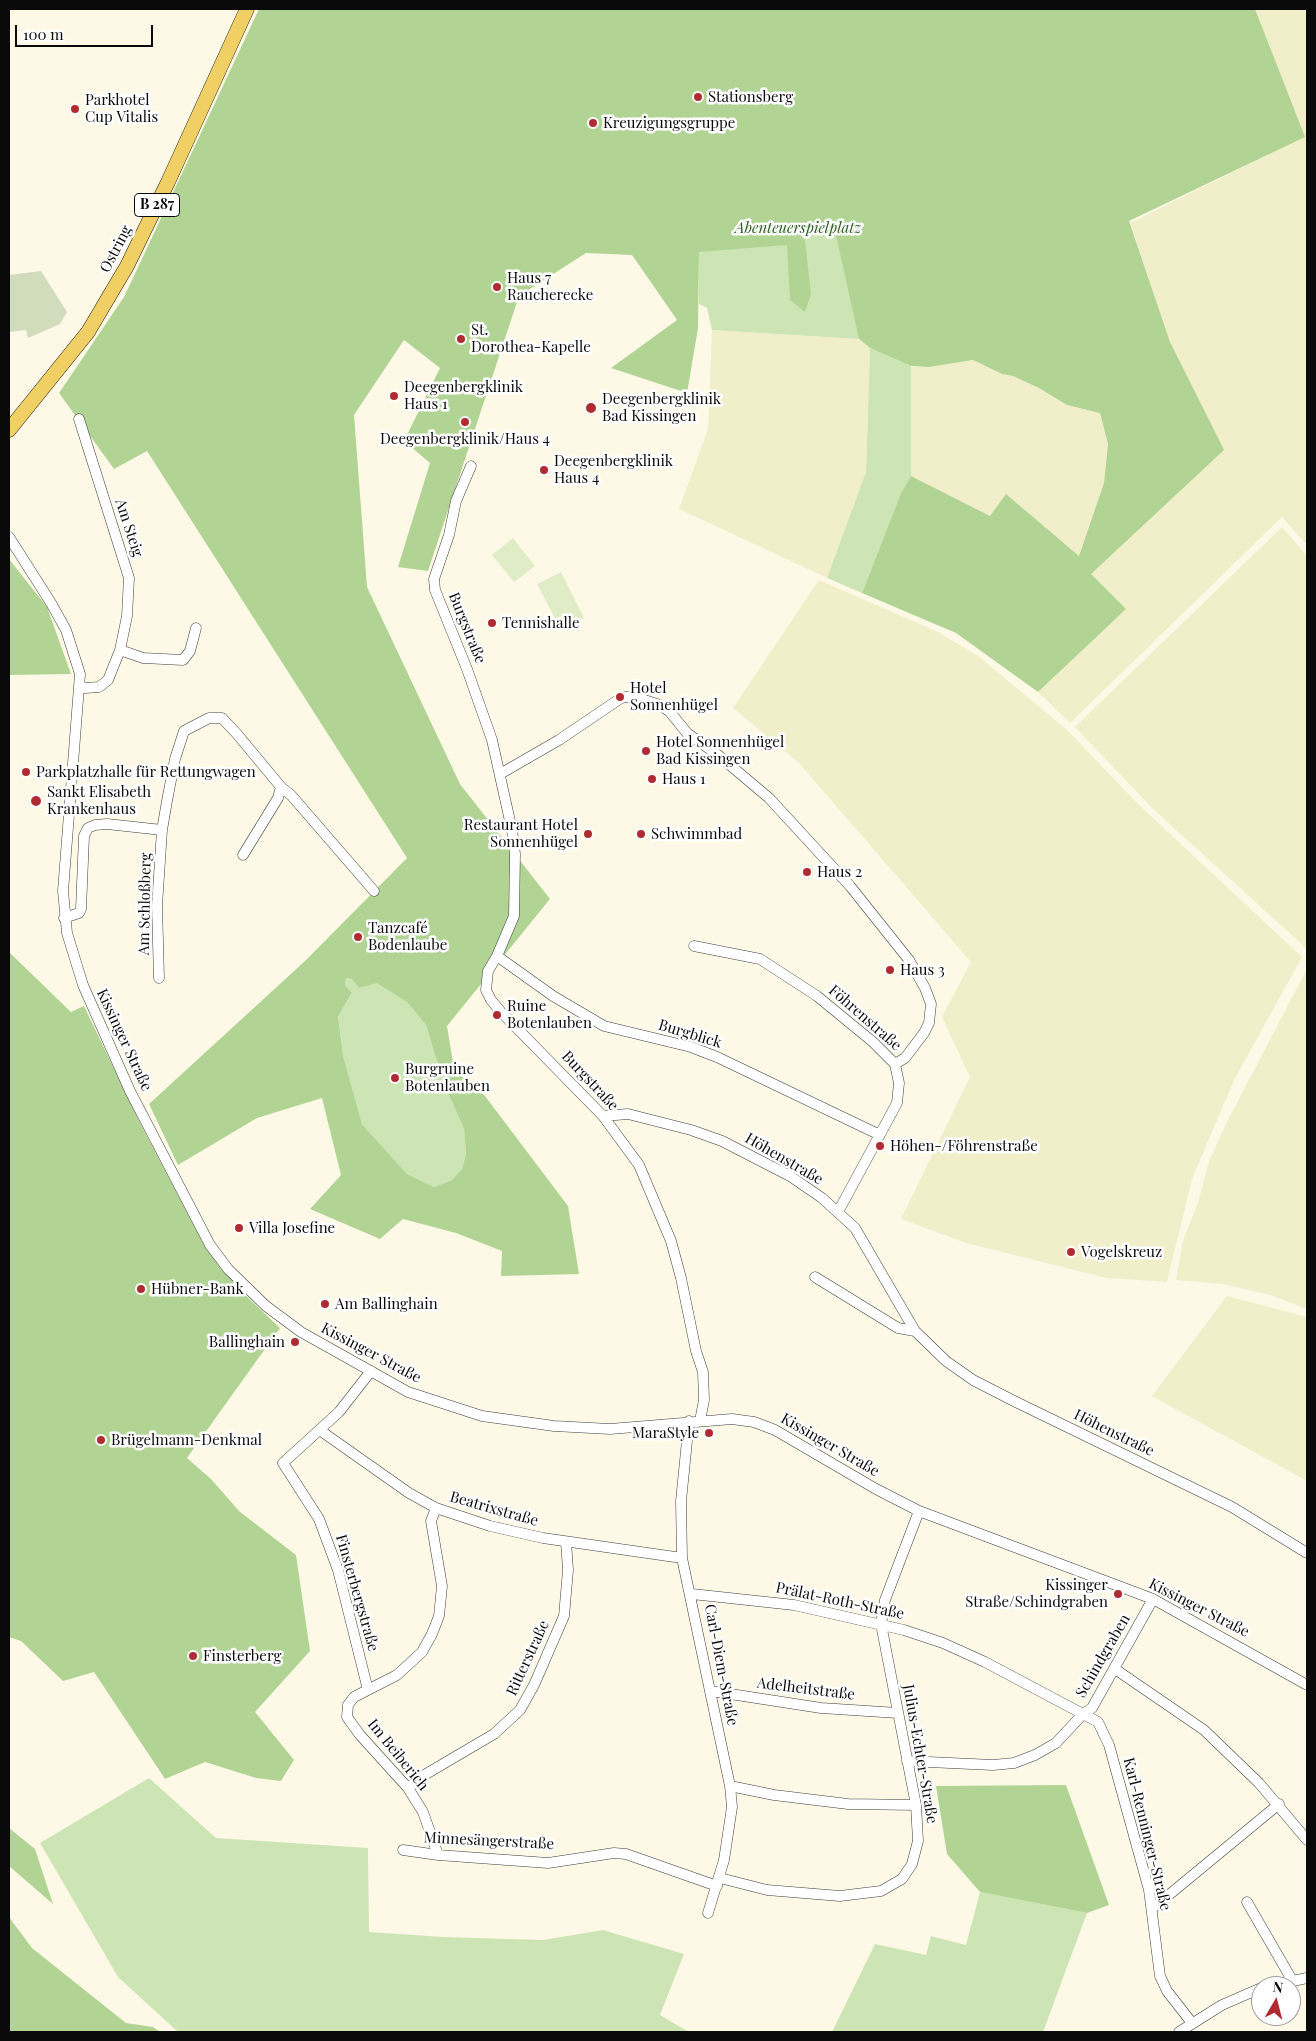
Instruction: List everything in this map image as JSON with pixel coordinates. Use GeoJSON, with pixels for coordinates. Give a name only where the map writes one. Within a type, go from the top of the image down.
{"type":"FeatureCollection","features":[{"type":"Feature","properties":{"kind":"main road","name":"Ostring"},"geometry":{"type":"LineString","coordinates":[[9,430],[88,332],[127,266],[168,182],[247,9]]}},
{"type":"Feature","properties":{"kind":"street","name":"Am Steig"},"geometry":{"type":"LineString","coordinates":[[79,419],[129,578],[126,616],[120,650],[108,680],[99,687],[86,688],[80,686]]}},
{"type":"Feature","properties":{"kind":"street","name":"Burgstraße"},"geometry":{"type":"LineString","coordinates":[[471,466],[456,501],[449,535],[435,571],[435,590],[467,669],[492,740],[515,854],[514,916],[497,956],[488,971],[486,982],[490,1000],[603,1116],[639,1165],[671,1241],[696,1351],[703,1372],[704,1400],[700,1420]]}},
{"type":"Feature","properties":{"kind":"street","name":"Kissinger Straße"},"geometry":{"type":"LineString","coordinates":[[9,538],[66,630],[80,674],[65,851],[64,918],[82,985],[130,1091],[210,1245],[228,1269],[279,1318],[408,1392],[446,1405],[504,1420],[554,1426],[610,1429],[700,1420],[732,1419],[754,1422],[775,1430],[876,1490],[919,1510],[1153,1599],[1307,1684]]}},
{"type":"Feature","properties":{"kind":"street"},"geometry":{"type":"LineString","coordinates":[[120,650],[143,658],[183,660],[190,651],[196,628]]}},
{"type":"Feature","properties":{"kind":"street"},"geometry":{"type":"LineString","coordinates":[[500,774],[570,733],[621,698],[632,696],[660,705],[670,712],[687,733],[718,754],[769,798],[856,894],[909,960],[925,988],[931,1004],[929,1022],[924,1033],[904,1058],[896,1064]]}},
{"type":"Feature","properties":{"kind":"street","name":"Am Schloßberg"},"geometry":{"type":"LineString","coordinates":[[160,978],[157,906],[162,830],[180,737],[184,730],[208,718],[222,718],[374,891]]}},
{"type":"Feature","properties":{"kind":"street"},"geometry":{"type":"LineString","coordinates":[[243,855],[278,798],[281,787]]}},
{"type":"Feature","properties":{"kind":"street"},"geometry":{"type":"LineString","coordinates":[[64,918],[79,913],[81,909],[84,836],[88,828],[107,824],[162,830]]}},
{"type":"Feature","properties":{"kind":"street","name":"Föhrenstraße"},"geometry":{"type":"LineString","coordinates":[[694,946],[760,959],[817,996],[873,1042],[896,1064],[898,1083],[897,1103],[838,1212]]}},
{"type":"Feature","properties":{"kind":"street","name":"Burgblick"},"geometry":{"type":"LineString","coordinates":[[497,956],[553,996],[604,1026],[691,1047],[717,1057],[880,1134]]}},
{"type":"Feature","properties":{"kind":"street","name":"Höhenstraße"},"geometry":{"type":"LineString","coordinates":[[603,1116],[628,1114],[691,1130],[722,1141],[790,1176],[838,1212],[855,1228],[915,1331],[946,1361],[973,1380],[1232,1507],[1307,1553]]}},
{"type":"Feature","properties":{"kind":"street","name":"Höhenstraße"},"geometry":{"type":"LineString","coordinates":[[815,1277],[898,1328],[915,1331]]}},
{"type":"Feature","properties":{"kind":"street","name":"Finsterbergstraße"},"geometry":{"type":"LineString","coordinates":[[368,1690],[338,1570],[322,1527],[309,1500],[283,1463],[321,1431],[339,1412],[371,1371]]}},
{"type":"Feature","properties":{"kind":"street","name":"Carl-Diem-Straße"},"geometry":{"type":"LineString","coordinates":[[689,1421],[681,1501],[682,1558],[692,1594],[730,1786],[730,1832],[718,1882],[708,1913]]}},
{"type":"Feature","properties":{"kind":"street","name":"Beatrixstraße"},"geometry":{"type":"LineString","coordinates":[[321,1431],[409,1493],[436,1508],[490,1526],[566,1542],[682,1558]]}},
{"type":"Feature","properties":{"kind":"street","name":"Im Beiberich"},"geometry":{"type":"LineString","coordinates":[[436,1508],[431,1521],[442,1586],[439,1616],[432,1634],[422,1652],[397,1675],[354,1698],[348,1705],[347,1717],[408,1788],[423,1812],[438,1856]]}},
{"type":"Feature","properties":{"kind":"street","name":"Julius-Echter-Straße"},"geometry":{"type":"LineString","coordinates":[[718,1882],[814,1896],[840,1896],[881,1892],[902,1879],[912,1864],[918,1841],[916,1805],[881,1624],[885,1600],[919,1510]]}},
{"type":"Feature","properties":{"kind":"street","name":"Ritterstraße"},"geometry":{"type":"LineString","coordinates":[[408,1788],[426,1774],[494,1734],[520,1710],[534,1685],[564,1616],[568,1570],[566,1542]]}},
{"type":"Feature","properties":{"kind":"street","name":"Prälat-Roth-Straße"},"geometry":{"type":"LineString","coordinates":[[692,1594],[794,1605],[881,1624],[943,1643],[1083,1714]]}},
{"type":"Feature","properties":{"kind":"street","name":"Schindgraben"},"geometry":{"type":"LineString","coordinates":[[907,1761],[993,1765],[1014,1763],[1034,1756],[1056,1743],[1083,1714],[1092,1708],[1153,1599]]}},
{"type":"Feature","properties":{"kind":"street"},"geometry":{"type":"LineString","coordinates":[[1115,1669],[1204,1730],[1279,1804],[1307,1840]]}},
{"type":"Feature","properties":{"kind":"street","name":"Adelheitstraße"},"geometry":{"type":"LineString","coordinates":[[711,1691],[821,1708],[898,1713]]}},
{"type":"Feature","properties":{"kind":"street","name":"Karl-Renninger-Straße"},"geometry":{"type":"LineString","coordinates":[[1083,1714],[1098,1722],[1109,1745],[1153,1908],[1160,1976],[1192,2023]]}},
{"type":"Feature","properties":{"kind":"street"},"geometry":{"type":"LineString","coordinates":[[730,1786],[774,1795],[848,1804],[916,1805]]}},
{"type":"Feature","properties":{"kind":"street"},"geometry":{"type":"LineString","coordinates":[[1153,1908],[1279,1804]]}},
{"type":"Feature","properties":{"kind":"street","name":"Minnesängerstraße"},"geometry":{"type":"LineString","coordinates":[[403,1850],[438,1856],[548,1863],[614,1853],[626,1854],[718,1882]]}},
{"type":"Feature","properties":{"kind":"street"},"geometry":{"type":"LineString","coordinates":[[1247,1902],[1290,1976]]}},
{"type":"Feature","properties":{"kind":"street"},"geometry":{"type":"LineString","coordinates":[[1179,2032],[1222,2005],[1251,1992]]}},
{"type":"Feature","properties":{"kind":"shaded area"},"geometry":{"type":"Polygon","coordinates":[[[1255,9],[1307,9],[1307,545],[1282,517],[1070,723],[1038,692],[1125,609],[1090,574],[1223,450],[1169,340],[1130,223],[1304,137],[1255,9]]]}},
{"type":"Feature","properties":{"kind":"shaded area"},"geometry":{"type":"Polygon","coordinates":[[[712,330],[859,339],[870,348],[866,472],[827,578],[679,509],[708,429],[712,330]]]}},
{"type":"Feature","properties":{"kind":"shaded area"},"geometry":{"type":"Polygon","coordinates":[[[973,360],[1002,374],[1013,376],[1039,388],[1067,405],[1100,413],[1108,444],[1104,483],[1079,556],[1006,494],[990,516],[911,476],[911,367],[929,367],[973,360]]]}},
{"type":"Feature","properties":{"kind":"shaded area"},"geometry":{"type":"Polygon","coordinates":[[[1282,527],[1307,556],[1306,948],[1153,809],[1075,727],[1282,527]]]}},
{"type":"Feature","properties":{"kind":"shaded area"},"geometry":{"type":"Polygon","coordinates":[[[819,580],[938,632],[978,656],[1067,730],[1139,805],[1302,957],[1234,1080],[1192,1179],[1167,1282],[1106,1278],[966,1243],[901,1219],[970,1077],[942,1017],[971,962],[799,763],[733,708],[819,580]]]}},
{"type":"Feature","properties":{"kind":"shaded area"},"geometry":{"type":"Polygon","coordinates":[[[1307,969],[1307,1309],[1270,1295],[1223,1284],[1176,1280],[1183,1240],[1198,1203],[1209,1161],[1228,1120],[1307,969]]]}},
{"type":"Feature","properties":{"kind":"shaded area"},"geometry":{"type":"Polygon","coordinates":[[[1227,1296],[1307,1317],[1307,1481],[1152,1396],[1227,1296]]]}},
{"type":"Feature","properties":{"kind":"green space"},"geometry":{"type":"Polygon","coordinates":[[[259,9],[1255,9],[1305,137],[1129,221],[1170,342],[1224,450],[1091,574],[1126,609],[1038,692],[956,633],[862,593],[901,493],[911,476],[990,516],[1006,494],[1079,556],[1104,483],[1108,444],[1100,413],[1067,405],[1039,388],[1013,376],[1002,374],[973,360],[929,367],[911,366],[870,348],[859,339],[836,235],[804,232],[811,294],[805,312],[790,300],[787,245],[699,252],[698,328],[687,393],[611,368],[677,320],[632,255],[586,253],[519,296],[428,571],[398,567],[430,463],[404,441],[440,368],[404,340],[354,415],[367,587],[460,784],[550,899],[447,1026],[454,1069],[485,1096],[568,1206],[579,1274],[501,1276],[502,1251],[456,1233],[403,1219],[380,1239],[310,1209],[341,1175],[322,1098],[257,1118],[178,1165],[149,1104],[305,961],[407,858],[147,451],[114,469],[59,393],[124,297],[259,9]],[[346,978],[345,985],[352,993],[338,1016],[343,1055],[362,1124],[407,1174],[434,1187],[452,1180],[462,1169],[466,1154],[464,1129],[444,1084],[426,1025],[407,1002],[377,983],[359,988],[352,979],[346,978]]]}},
{"type":"Feature","properties":{"kind":"green space","name":"Abenteuerspielplatz"},"geometry":{"type":"Polygon","coordinates":[[[863,151],[859,339],[712,330],[707,308],[699,304],[699,252],[863,151]]]}},
{"type":"Feature","properties":{"kind":"green space"},"geometry":{"type":"Polygon","coordinates":[[[41,271],[67,312],[60,324],[28,338],[26,330],[9,332],[9,275],[41,271]]]}},
{"type":"Feature","properties":{"kind":"green space"},"geometry":{"type":"Polygon","coordinates":[[[870,348],[911,366],[911,476],[901,493],[862,593],[827,578],[866,472],[870,348]]]}},
{"type":"Feature","properties":{"kind":"green space"},"geometry":{"type":"Polygon","coordinates":[[[513,538],[535,566],[514,582],[492,555],[513,538]]]}},
{"type":"Feature","properties":{"kind":"green space"},"geometry":{"type":"Polygon","coordinates":[[[9,559],[47,607],[71,674],[9,675],[9,559]]]}},
{"type":"Feature","properties":{"kind":"green space"},"geometry":{"type":"Polygon","coordinates":[[[561,572],[584,618],[561,630],[537,584],[561,572]]]}},
{"type":"Feature","properties":{"kind":"green space"},"geometry":{"type":"Polygon","coordinates":[[[9,952],[71,1012],[84,1006],[140,1123],[205,1247],[240,1290],[280,1328],[187,1458],[211,1479],[239,1511],[296,1555],[310,1651],[255,1712],[294,1760],[281,1781],[256,1778],[205,1762],[165,1779],[94,1672],[63,1681],[21,1641],[9,1637],[9,952]]]}},
{"type":"Feature","properties":{"kind":"green space"},"geometry":{"type":"Polygon","coordinates":[[[346,978],[352,979],[359,988],[377,982],[407,1002],[426,1025],[444,1084],[464,1129],[466,1154],[462,1169],[452,1180],[434,1187],[407,1174],[362,1124],[343,1055],[338,1015],[352,994],[345,985],[346,978]]]}},
{"type":"Feature","properties":{"kind":"green space"},"geometry":{"type":"Polygon","coordinates":[[[149,1778],[216,1838],[368,1848],[369,1932],[443,1937],[543,1940],[603,1930],[684,1954],[660,2015],[689,2032],[178,2032],[118,1977],[40,1843],[149,1778]]]}},
{"type":"Feature","properties":{"kind":"green space"},"geometry":{"type":"Polygon","coordinates":[[[1066,1785],[1109,1905],[1087,1913],[980,1892],[947,1854],[936,1786],[1066,1785]]]}},
{"type":"Feature","properties":{"kind":"green space"},"geometry":{"type":"Polygon","coordinates":[[[9,1828],[35,1849],[53,1904],[9,1866],[9,1828]]]}},
{"type":"Feature","properties":{"kind":"green space"},"geometry":{"type":"Polygon","coordinates":[[[980,1892],[1087,1913],[1043,2032],[832,2032],[875,1944],[926,1955],[931,1936],[966,1945],[980,1892]]]}},
{"type":"Feature","properties":{"kind":"green space"},"geometry":{"type":"Polygon","coordinates":[[[9,1917],[32,1948],[126,2023],[153,2027],[160,2032],[9,2032],[9,1917]]]}},
{"type":"Feature","properties":{"kind":"place","name":"Stationsberg"},"geometry":{"type":"Point","coordinates":[698,97]}},
{"type":"Feature","properties":{"kind":"place","name":"Parkhotel Cup Vitalis"},"geometry":{"type":"Point","coordinates":[75,109]}},
{"type":"Feature","properties":{"kind":"place","name":"Kreuzigungsgruppe"},"geometry":{"type":"Point","coordinates":[593,123]}},
{"type":"Feature","properties":{"kind":"place","name":"Haus 7 Raucherecke"},"geometry":{"type":"Point","coordinates":[497,287]}},
{"type":"Feature","properties":{"kind":"place","name":"St. Dorothea-Kapelle"},"geometry":{"type":"Point","coordinates":[461,339]}},
{"type":"Feature","properties":{"kind":"place","name":"Deegenbergklinik Haus 1"},"geometry":{"type":"Point","coordinates":[394,396]}},
{"type":"Feature","properties":{"kind":"place","name":"Deegenbergklinik Bad Kissingen"},"geometry":{"type":"Point","coordinates":[591,408]}},
{"type":"Feature","properties":{"kind":"place","name":"Deegenbergklinik/Haus 4"},"geometry":{"type":"Point","coordinates":[465,422]}},
{"type":"Feature","properties":{"kind":"place","name":"Deegenbergklinik Haus 4"},"geometry":{"type":"Point","coordinates":[544,470]}},
{"type":"Feature","properties":{"kind":"place","name":"Tennishalle"},"geometry":{"type":"Point","coordinates":[492,623]}},
{"type":"Feature","properties":{"kind":"place","name":"Hotel Sonnenhügel"},"geometry":{"type":"Point","coordinates":[620,697]}},
{"type":"Feature","properties":{"kind":"place","name":"Hotel Sonnenhügel Bad Kissingen"},"geometry":{"type":"Point","coordinates":[646,751]}},
{"type":"Feature","properties":{"kind":"place","name":"Parkplatzhalle für Rettungwagen"},"geometry":{"type":"Point","coordinates":[26,772]}},
{"type":"Feature","properties":{"kind":"place","name":"Haus 1"},"geometry":{"type":"Point","coordinates":[652,779]}},
{"type":"Feature","properties":{"kind":"place","name":"Sankt Elisabeth Krankenhaus"},"geometry":{"type":"Point","coordinates":[36,801]}},
{"type":"Feature","properties":{"kind":"place","name":"Restaurant Hotel Sonnenhügel"},"geometry":{"type":"Point","coordinates":[588,834]}},
{"type":"Feature","properties":{"kind":"place","name":"Schwimmbad"},"geometry":{"type":"Point","coordinates":[641,834]}},
{"type":"Feature","properties":{"kind":"place","name":"Haus 2"},"geometry":{"type":"Point","coordinates":[807,872]}},
{"type":"Feature","properties":{"kind":"place","name":"Tanzcafé Bodenlaube"},"geometry":{"type":"Point","coordinates":[358,937]}},
{"type":"Feature","properties":{"kind":"place","name":"Haus 3"},"geometry":{"type":"Point","coordinates":[890,970]}},
{"type":"Feature","properties":{"kind":"place","name":"Ruine Botenlauben"},"geometry":{"type":"Point","coordinates":[497,1015]}},
{"type":"Feature","properties":{"kind":"place","name":"Burgruine Botenlauben"},"geometry":{"type":"Point","coordinates":[395,1078]}},
{"type":"Feature","properties":{"kind":"place","name":"Höhen-/Föhrenstraße"},"geometry":{"type":"Point","coordinates":[880,1146]}},
{"type":"Feature","properties":{"kind":"place","name":"Villa Josefine"},"geometry":{"type":"Point","coordinates":[239,1228]}},
{"type":"Feature","properties":{"kind":"place","name":"Vogelskreuz"},"geometry":{"type":"Point","coordinates":[1071,1252]}},
{"type":"Feature","properties":{"kind":"place","name":"Hübner-Bank"},"geometry":{"type":"Point","coordinates":[141,1289]}},
{"type":"Feature","properties":{"kind":"place","name":"Am Ballinghain"},"geometry":{"type":"Point","coordinates":[325,1304]}},
{"type":"Feature","properties":{"kind":"place","name":"Ballinghain"},"geometry":{"type":"Point","coordinates":[295,1342]}},
{"type":"Feature","properties":{"kind":"place","name":"MaraStyle"},"geometry":{"type":"Point","coordinates":[709,1433]}},
{"type":"Feature","properties":{"kind":"place","name":"Brügelmann-Denkmal"},"geometry":{"type":"Point","coordinates":[101,1440]}},
{"type":"Feature","properties":{"kind":"place","name":"Kissinger Straße/Schindgraben"},"geometry":{"type":"Point","coordinates":[1118,1594]}},
{"type":"Feature","properties":{"kind":"place","name":"Finsterberg"},"geometry":{"type":"Point","coordinates":[193,1656]}}]}
